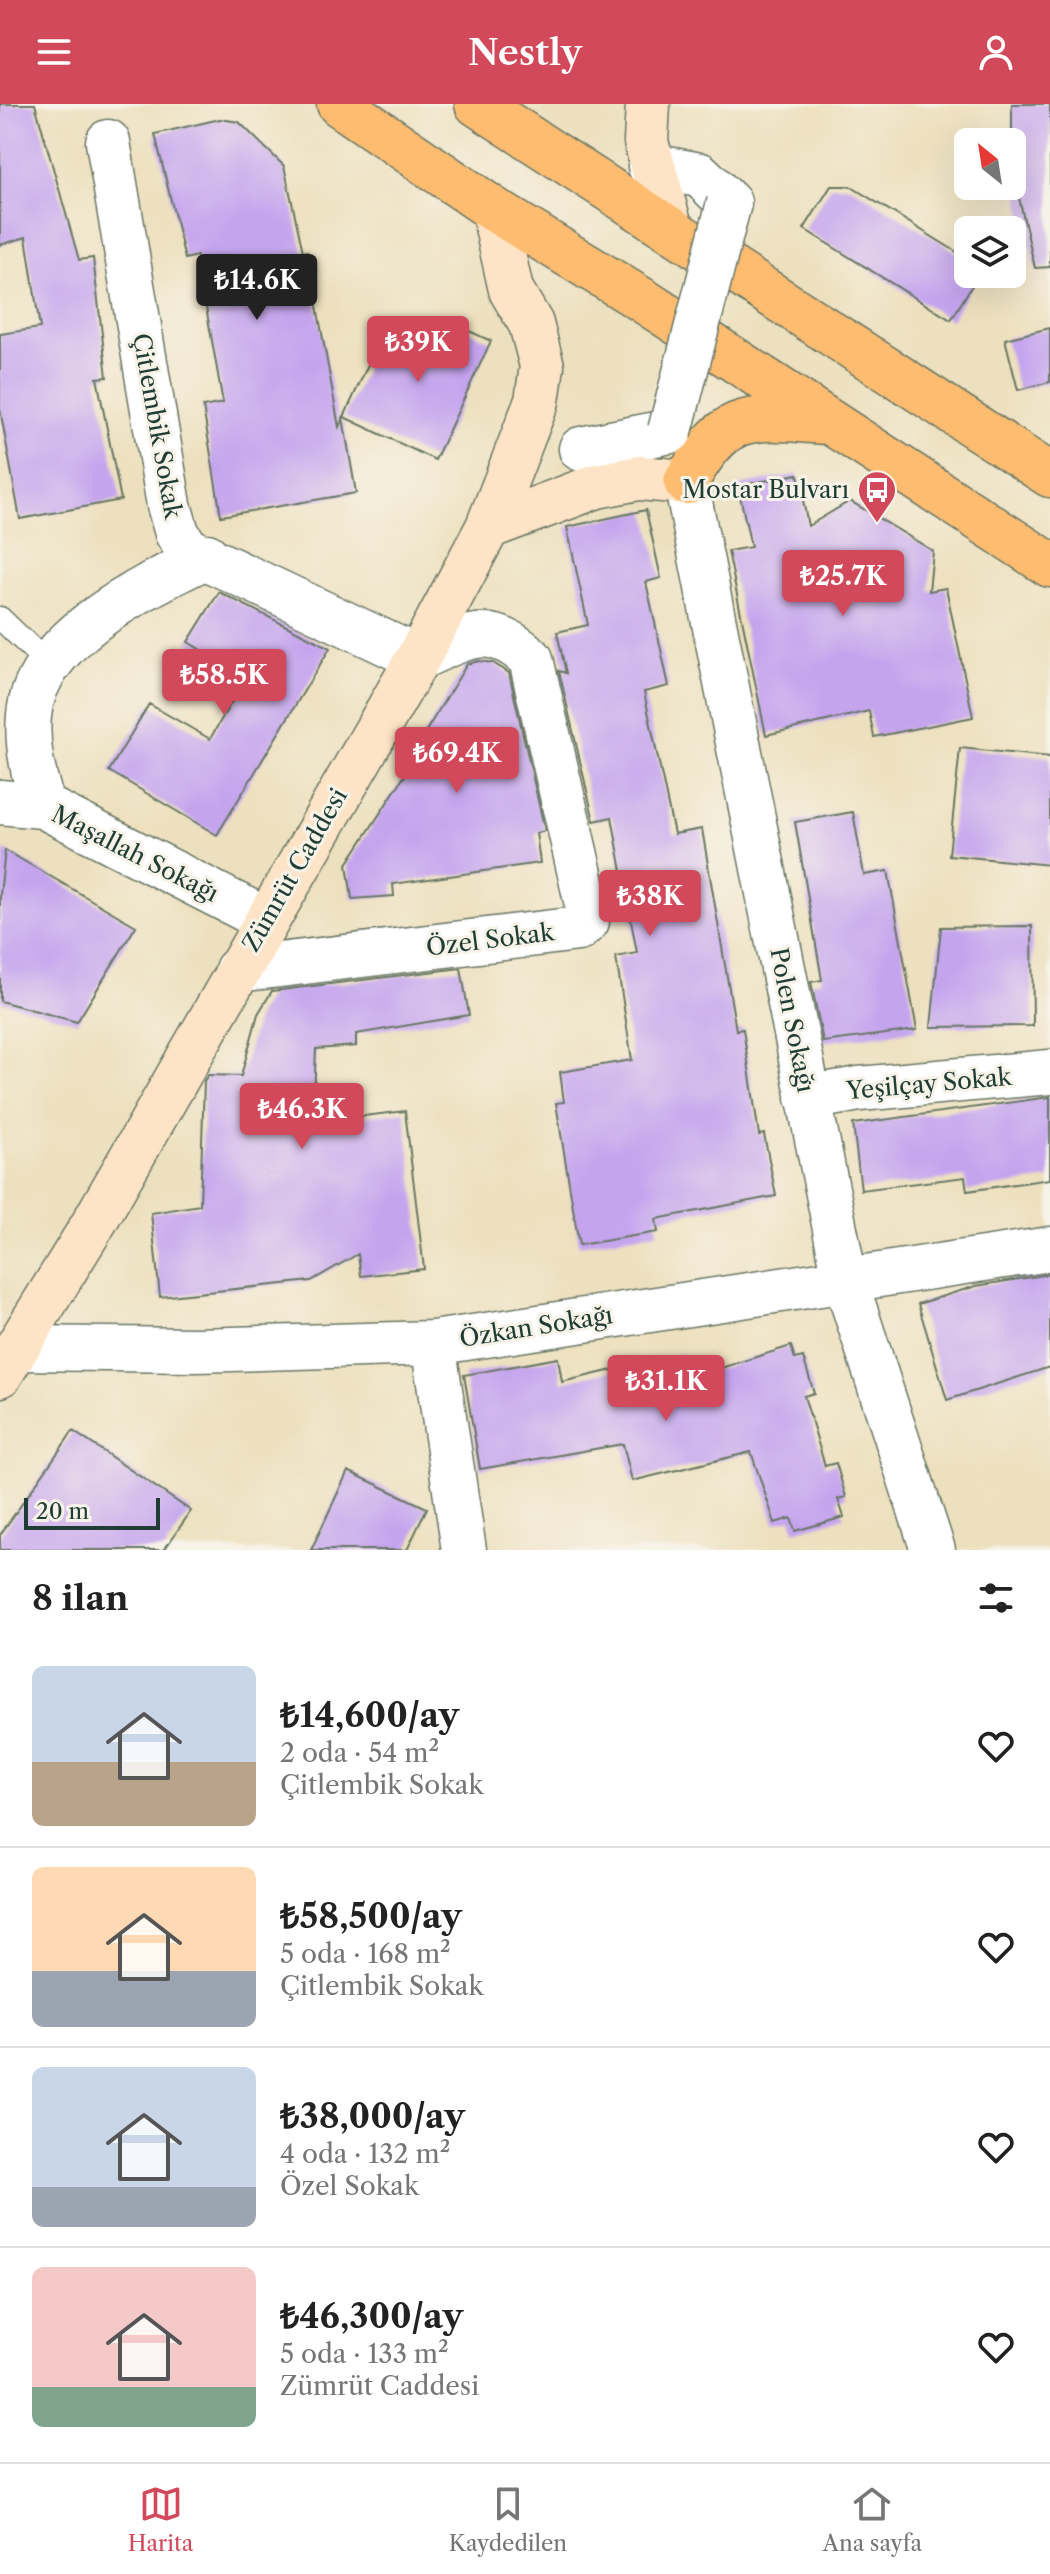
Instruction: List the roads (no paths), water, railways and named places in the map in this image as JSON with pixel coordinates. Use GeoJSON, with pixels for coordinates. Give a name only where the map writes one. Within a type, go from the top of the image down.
{"type":"FeatureCollection","features":[{"type":"Feature","properties":{"kind":"main road"},"geometry":{"type":"LineString","coordinates":[[339,104],[493,209],[1050,565]]}},
{"type":"Feature","properties":{"kind":"main road"},"geometry":{"type":"LineString","coordinates":[[477,104],[670,226],[1050,475]]}},
{"type":"Feature","properties":{"kind":"main road"},"geometry":{"type":"LineString","coordinates":[[686,482],[716,435],[741,422],[757,418],[832,423]]}},
{"type":"Feature","properties":{"kind":"street"},"geometry":{"type":"LineString","coordinates":[[648,104],[646,142],[650,166],[670,226]]}},
{"type":"Feature","properties":{"kind":"street","name":"Çitlembik Sokak"},"geometry":{"type":"LineString","coordinates":[[108,142],[169,505],[177,533],[187,549],[418,658]]}},
{"type":"Feature","properties":{"kind":"street"},"geometry":{"type":"LineString","coordinates":[[581,449],[670,431],[729,203],[700,175],[650,166]]}},
{"type":"Feature","properties":{"kind":"street","name":"Zümrüt Caddesi"},"geometry":{"type":"LineString","coordinates":[[4,1368],[91,1228],[418,658],[488,527],[537,401],[542,366],[531,324],[511,290],[493,209]]}},
{"type":"Feature","properties":{"kind":"street"},"geometry":{"type":"LineString","coordinates":[[488,527],[597,486],[639,478],[686,482]]}},
{"type":"Feature","properties":{"kind":"street","name":"Polen Sokağı"},"geometry":{"type":"LineString","coordinates":[[686,482],[845,1279],[933,1550]]}},
{"type":"Feature","properties":{"kind":"street"},"geometry":{"type":"LineString","coordinates":[[43,806],[32,768],[29,712],[50,666],[67,646],[113,606],[207,556]]}},
{"type":"Feature","properties":{"kind":"street","name":"Özel Sokak"},"geometry":{"type":"LineString","coordinates":[[237,970],[578,929],[587,921],[588,909],[531,659],[512,641],[493,635],[468,637],[418,658]]}},
{"type":"Feature","properties":{"kind":"street","name":"Maşallah Sokağı"},"geometry":{"type":"LineString","coordinates":[[0,802],[43,806],[266,920]]}},
{"type":"Feature","properties":{"kind":"street","name":"Yeşilçay Sokak"},"geometry":{"type":"LineString","coordinates":[[808,1098],[859,1089],[1050,1072]]}},
{"type":"Feature","properties":{"kind":"street","name":"Özkan Sokağı"},"geometry":{"type":"LineString","coordinates":[[4,1368],[197,1350],[433,1343],[1050,1249]]}},
{"type":"Feature","properties":{"kind":"street"},"geometry":{"type":"LineString","coordinates":[[433,1343],[464,1550]]}},
{"type":"Feature","properties":{"kind":"lane"},"geometry":{"type":"LineString","coordinates":[[0,618],[50,666]]}},
{"type":"Feature","properties":{"kind":"place","name":"Mostar Bulvarı"},"geometry":{"type":"Point","coordinates":[877,524]}}]}
